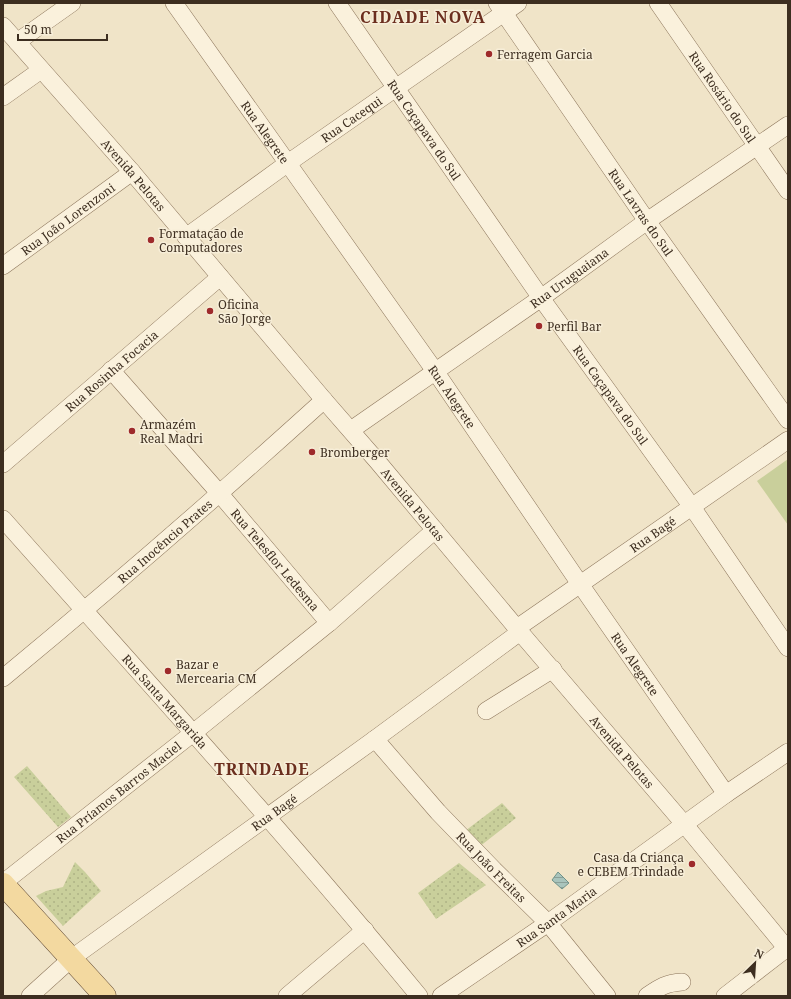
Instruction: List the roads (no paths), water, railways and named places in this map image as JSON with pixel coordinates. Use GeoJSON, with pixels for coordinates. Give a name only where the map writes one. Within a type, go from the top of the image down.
{"type":"FeatureCollection","features":[{"type":"Feature","properties":{"kind":"main road"},"geometry":{"type":"LineString","coordinates":[[3,883],[105,996]]}},
{"type":"Feature","properties":{"kind":"street"},"geometry":{"type":"LineString","coordinates":[[17,42],[72,3]]}},
{"type":"Feature","properties":{"kind":"street","name":"Rua Alegrete"},"geometry":{"type":"LineString","coordinates":[[174,3],[435,371],[580,584],[726,794]]}},
{"type":"Feature","properties":{"kind":"street","name":"Rua Caçapava do Sul"},"geometry":{"type":"LineString","coordinates":[[337,3],[541,298],[692,507],[788,648]]}},
{"type":"Feature","properties":{"kind":"street","name":"Rua Cacequi"},"geometry":{"type":"LineString","coordinates":[[186,237],[288,163],[396,89],[501,8],[518,3]]}},
{"type":"Feature","properties":{"kind":"street","name":"Rua Rosário do Sul"},"geometry":{"type":"LineString","coordinates":[[658,3],[788,191]]}},
{"type":"Feature","properties":{"kind":"street","name":"Rua Lavras do Sul"},"geometry":{"type":"LineString","coordinates":[[501,8],[788,420]]}},
{"type":"Feature","properties":{"kind":"street","name":"Avenida Pelotas"},"geometry":{"type":"LineString","coordinates":[[3,26],[132,172],[685,825],[787,949]]}},
{"type":"Feature","properties":{"kind":"street"},"geometry":{"type":"LineString","coordinates":[[3,97],[41,70]]}},
{"type":"Feature","properties":{"kind":"street","name":"Rua Uruguaiana"},"geometry":{"type":"LineString","coordinates":[[351,430],[541,298],[648,221],[788,125]]}},
{"type":"Feature","properties":{"kind":"street","name":"Rua João Lorenzoni"},"geometry":{"type":"LineString","coordinates":[[3,266],[132,172]]}},
{"type":"Feature","properties":{"kind":"street","name":"Rua Rosinha Focacia"},"geometry":{"type":"LineString","coordinates":[[3,464],[220,277]]}},
{"type":"Feature","properties":{"kind":"street","name":"Rua Telesflor Ledesma"},"geometry":{"type":"LineString","coordinates":[[111,370],[220,494],[329,622]]}},
{"type":"Feature","properties":{"kind":"street","name":"Rua Inocêncio Prates"},"geometry":{"type":"LineString","coordinates":[[3,678],[220,494],[324,400]]}},
{"type":"Feature","properties":{"kind":"street","name":"Rua Bagé"},"geometry":{"type":"LineString","coordinates":[[30,996],[72,958],[375,739],[580,584],[788,440]]}},
{"type":"Feature","properties":{"kind":"street","name":"Rua Santa Margarida"},"geometry":{"type":"LineString","coordinates":[[3,519],[268,817],[365,930],[419,996]]}},
{"type":"Feature","properties":{"kind":"street","name":"Rua Príamos Barros Maciel"},"geometry":{"type":"LineString","coordinates":[[3,883],[193,733],[329,622],[435,530]]}},
{"type":"Feature","properties":{"kind":"street"},"geometry":{"type":"LineString","coordinates":[[486,710],[553,669]]}},
{"type":"Feature","properties":{"kind":"street","name":"Rua João Freitas"},"geometry":{"type":"LineString","coordinates":[[375,739],[438,812],[494,870],[548,922],[607,996]]}},
{"type":"Feature","properties":{"kind":"street","name":"Rua Santa Maria"},"geometry":{"type":"LineString","coordinates":[[441,996],[685,825],[726,794],[788,752]]}},
{"type":"Feature","properties":{"kind":"street"},"geometry":{"type":"LineString","coordinates":[[287,996],[365,930]]}},
{"type":"Feature","properties":{"kind":"street"},"geometry":{"type":"LineString","coordinates":[[726,996],[787,949]]}},
{"type":"Feature","properties":{"kind":"street"},"geometry":{"type":"LineString","coordinates":[[647,996],[669,983],[682,982]]}},
{"type":"Feature","properties":{"kind":"water"},"geometry":{"type":"Polygon","coordinates":[[[558,872],[569,883],[562,889],[552,880],[558,872]]]}},
{"type":"Feature","properties":{"kind":"place","name":"Ferragem Garcia"},"geometry":{"type":"Point","coordinates":[489,54]}},
{"type":"Feature","properties":{"kind":"place","name":"Formatação de Computadores"},"geometry":{"type":"Point","coordinates":[151,240]}},
{"type":"Feature","properties":{"kind":"place","name":"Oficina São Jorge"},"geometry":{"type":"Point","coordinates":[210,311]}},
{"type":"Feature","properties":{"kind":"place","name":"Perfil Bar"},"geometry":{"type":"Point","coordinates":[539,326]}},
{"type":"Feature","properties":{"kind":"place","name":"Armazém Real Madri"},"geometry":{"type":"Point","coordinates":[132,431]}},
{"type":"Feature","properties":{"kind":"place","name":"Bromberger"},"geometry":{"type":"Point","coordinates":[312,452]}},
{"type":"Feature","properties":{"kind":"place","name":"Bazar e Mercearia CM"},"geometry":{"type":"Point","coordinates":[168,671]}},
{"type":"Feature","properties":{"kind":"place","name":"Casa da Criança e CEBEM Trindade"},"geometry":{"type":"Point","coordinates":[692,864]}},
{"type":"Feature","properties":{"kind":"district","name":"CIDADE NOVA"},"geometry":{"type":"Point","coordinates":[423,17]}},
{"type":"Feature","properties":{"kind":"district","name":"TRINDADE"},"geometry":{"type":"Point","coordinates":[262,769]}}]}
